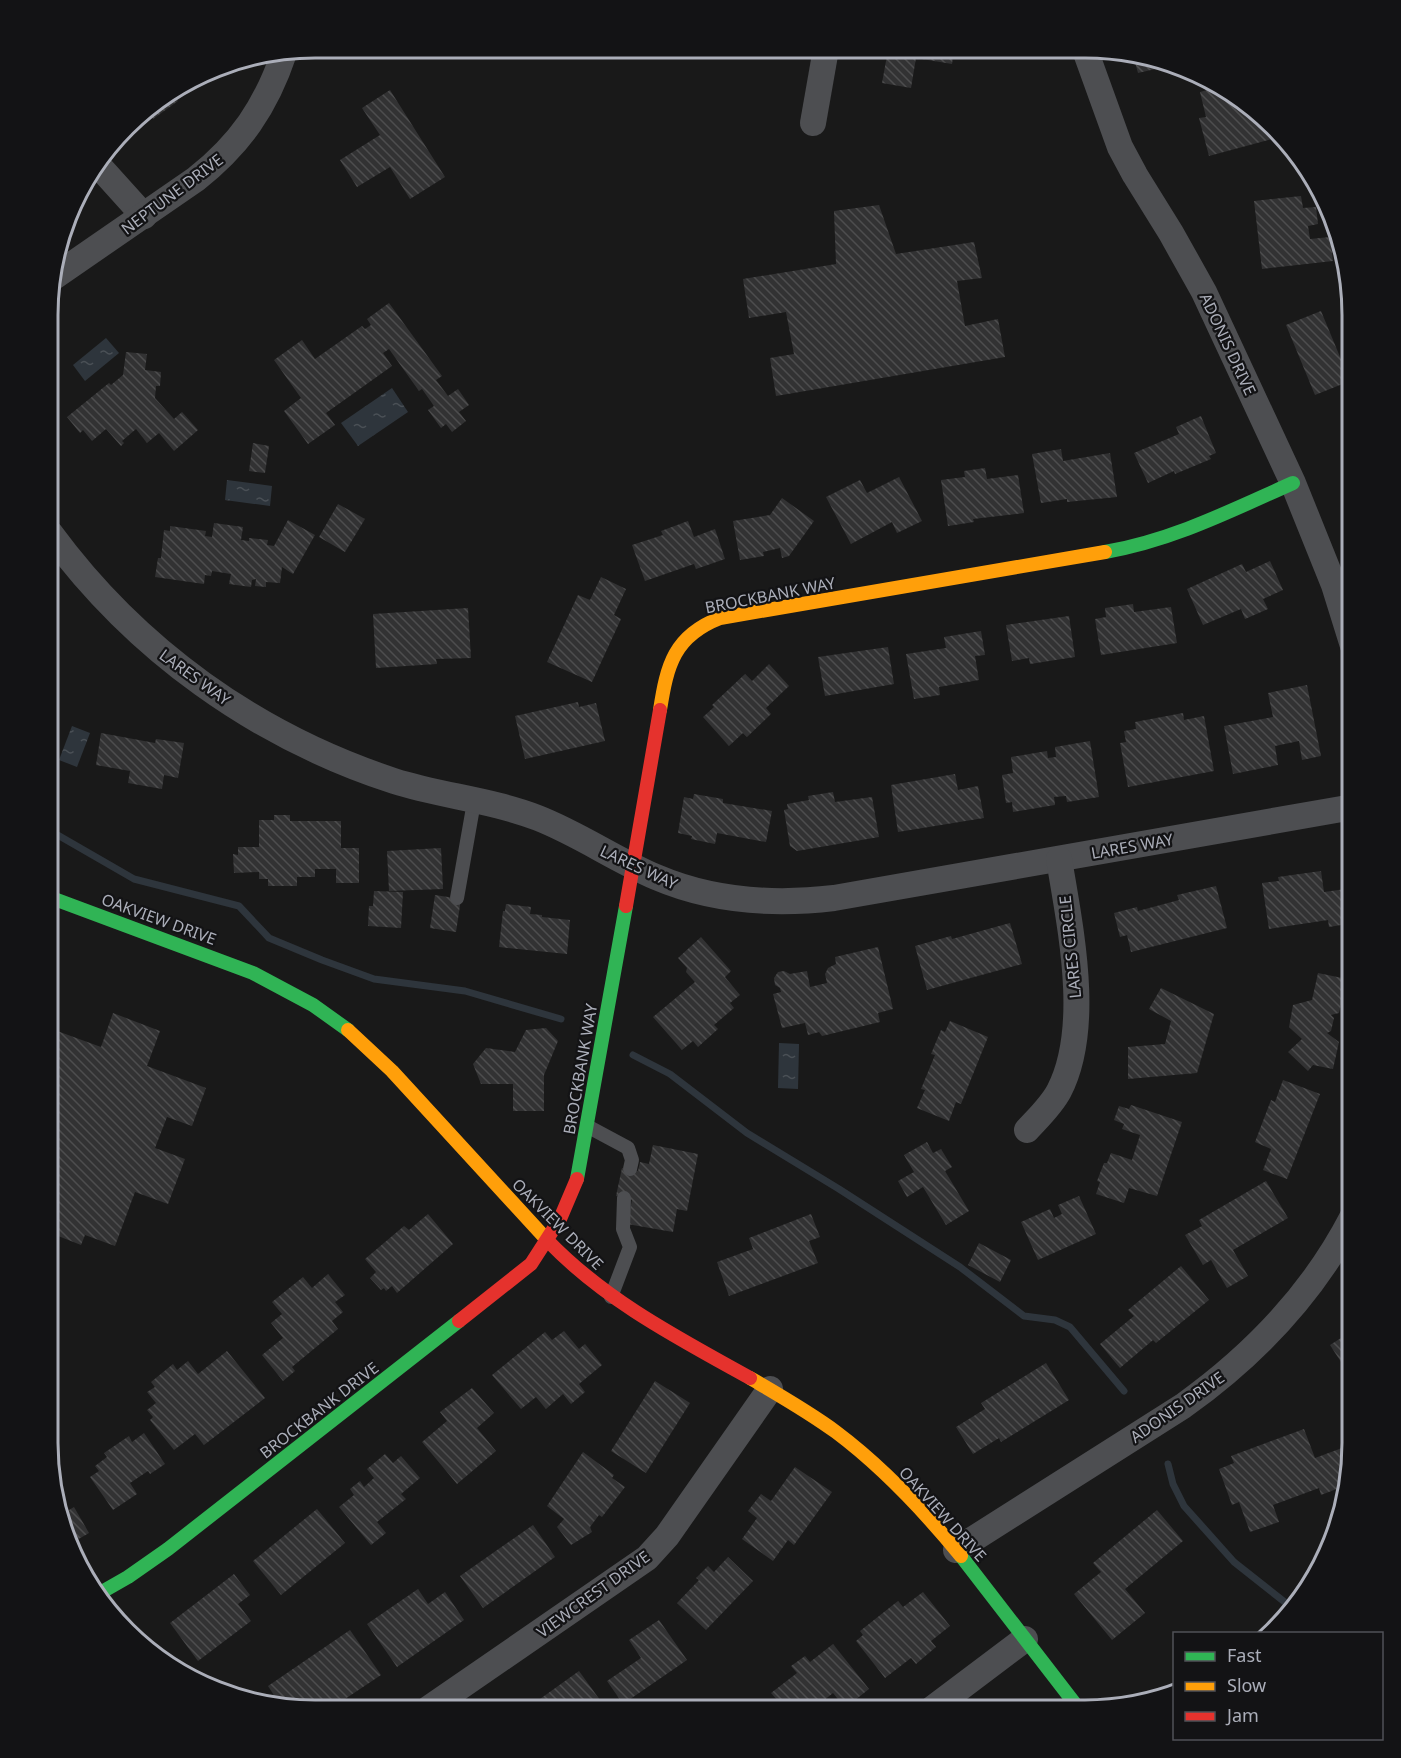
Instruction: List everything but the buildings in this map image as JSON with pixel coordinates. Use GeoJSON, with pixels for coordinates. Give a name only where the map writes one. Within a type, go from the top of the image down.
{"type":"FeatureCollection","features":[{"type":"Feature","properties":{"kind":"street"},"geometry":{"type":"LineString","coordinates":[[813,123],[825,58]]}},
{"type":"Feature","properties":{"kind":"street","name":"ADONIS DRIVE"},"geometry":{"type":"LineString","coordinates":[[1088,58],[1120,147],[1204,292],[1293,483],[1342,611]]}},
{"type":"Feature","properties":{"kind":"street","name":"NEPTUNE DRIVE"},"geometry":{"type":"LineString","coordinates":[[62,271],[196,180],[218,162],[235,144],[261,105],[280,61]]}},
{"type":"Feature","properties":{"kind":"street"},"geometry":{"type":"LineString","coordinates":[[103,171],[144,216]]}},
{"type":"Feature","properties":{"kind":"street","name":"BROCKBANK WAY"},"geometry":{"type":"LineString","coordinates":[[547,1240],[565,1212],[574,1192],[667,669],[670,659],[682,641],[698,627],[731,616],[1135,547],[1178,534],[1293,483]]}},
{"type":"Feature","properties":{"kind":"street","name":"LARES WAY"},"geometry":{"type":"LineString","coordinates":[[58,544],[103,599],[167,658],[238,709],[276,731],[354,766],[393,780],[518,811],[560,828],[677,886],[699,892],[781,902],[834,898],[1342,809]]}},
{"type":"Feature","properties":{"kind":"street","name":"LARES CIRCLE"},"geometry":{"type":"LineString","coordinates":[[1027,1131],[1057,1094],[1067,1072],[1074,1034],[1073,952],[1059,859]]}},
{"type":"Feature","properties":{"kind":"street","name":"OAKVIEW DRIVE"},"geometry":{"type":"LineString","coordinates":[[58,900],[253,973],[284,988],[323,1012],[359,1040],[392,1071],[571,1265],[611,1298],[662,1330],[770,1389],[837,1434],[869,1459],[928,1517],[956,1550],[1072,1700]]}},
{"type":"Feature","properties":{"kind":"street","name":"ADONIS DRIVE"},"geometry":{"type":"LineString","coordinates":[[956,1550],[1182,1407],[1221,1378],[1289,1311],[1331,1254],[1342,1235]]}},
{"type":"Feature","properties":{"kind":"street","name":"BROCKBANK DRIVE"},"geometry":{"type":"LineString","coordinates":[[105,1590],[168,1549],[531,1264],[547,1240]]}},
{"type":"Feature","properties":{"kind":"street","name":"VIEWCREST DRIVE"},"geometry":{"type":"LineString","coordinates":[[441,1700],[647,1558],[667,1536],[770,1389]]}},
{"type":"Feature","properties":{"kind":"street"},"geometry":{"type":"LineString","coordinates":[[944,1700],[1025,1639]]}},
{"type":"Feature","properties":{"kind":"lane"},"geometry":{"type":"LineString","coordinates":[[457,898],[474,801]]}},
{"type":"Feature","properties":{"kind":"lane"},"geometry":{"type":"LineString","coordinates":[[587,1126],[628,1148],[632,1160],[630,1169]]}},
{"type":"Feature","properties":{"kind":"lane"},"geometry":{"type":"LineString","coordinates":[[611,1298],[630,1247],[623,1229],[624,1198]]}},
{"type":"Feature","properties":{"kind":"water"},"geometry":{"type":"Polygon","coordinates":[[[106,338],[119,353],[85,381],[73,365],[106,338]]]}},
{"type":"Feature","properties":{"kind":"water"},"geometry":{"type":"Polygon","coordinates":[[[392,388],[408,412],[358,446],[341,423],[392,388]]]}},
{"type":"Feature","properties":{"kind":"water"},"geometry":{"type":"Polygon","coordinates":[[[227,480],[272,486],[270,506],[225,500],[227,480]]]}},
{"type":"Feature","properties":{"kind":"water"},"geometry":{"type":"Polygon","coordinates":[[[72,726],[90,733],[77,767],[59,760],[72,726]]]}},
{"type":"Feature","properties":{"kind":"water"},"geometry":{"type":"Polygon","coordinates":[[[779,1043],[799,1044],[798,1089],[778,1088],[779,1043]]]}},
{"type":"Feature","properties":{"kind":"waterway"},"geometry":{"type":"LineString","coordinates":[[58,835],[134,879],[239,906],[269,938],[322,960],[374,979],[465,991],[561,1019]]}},
{"type":"Feature","properties":{"kind":"waterway"},"geometry":{"type":"LineString","coordinates":[[633,1055],[670,1074],[747,1133],[960,1267],[1024,1316],[1055,1320],[1070,1327],[1124,1391]]}},
{"type":"Feature","properties":{"kind":"waterway"},"geometry":{"type":"LineString","coordinates":[[1168,1464],[1173,1484],[1184,1506],[1234,1562],[1286,1603]]}},
{"type":"Feature","properties":{"kind":"traffic: fast"},"geometry":{"type":"LineString","coordinates":[[1105,552],[1178,532],[1293,483]]}},
{"type":"Feature","properties":{"kind":"traffic: fast"},"geometry":{"type":"LineString","coordinates":[[58,900],[253,973],[313,1005],[348,1030]]}},
{"type":"Feature","properties":{"kind":"traffic: fast"},"geometry":{"type":"LineString","coordinates":[[577,1179],[626,906]]}},
{"type":"Feature","properties":{"kind":"traffic: fast"},"geometry":{"type":"LineString","coordinates":[[105,1590],[168,1549],[459,1321]]}},
{"type":"Feature","properties":{"kind":"traffic: fast"},"geometry":{"type":"LineString","coordinates":[[961,1556],[1072,1700]]}},
{"type":"Feature","properties":{"kind":"traffic: slow"},"geometry":{"type":"LineString","coordinates":[[660,710],[666,679],[675,654],[692,634],[720,618],[1105,552]]}},
{"type":"Feature","properties":{"kind":"traffic: slow"},"geometry":{"type":"LineString","coordinates":[[348,1030],[392,1071],[548,1241]]}},
{"type":"Feature","properties":{"kind":"traffic: slow"},"geometry":{"type":"LineString","coordinates":[[750,1378],[836,1432],[871,1460],[903,1491],[961,1556]]}},
{"type":"Feature","properties":{"kind":"traffic: jam"},"geometry":{"type":"LineString","coordinates":[[626,906],[660,710]]}},
{"type":"Feature","properties":{"kind":"traffic: jam"},"geometry":{"type":"LineString","coordinates":[[459,1321],[531,1264],[560,1219],[577,1179]]}},
{"type":"Feature","properties":{"kind":"traffic: jam"},"geometry":{"type":"LineString","coordinates":[[548,1241],[570,1262],[618,1300],[670,1333],[750,1378]]}}]}
